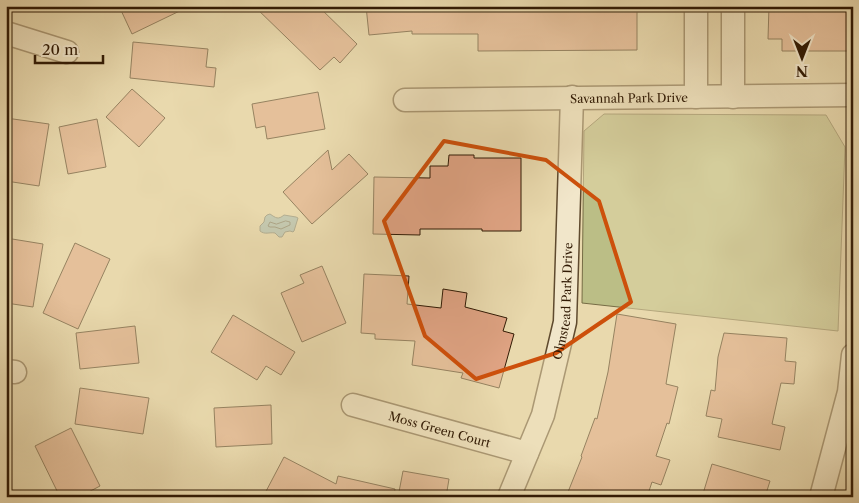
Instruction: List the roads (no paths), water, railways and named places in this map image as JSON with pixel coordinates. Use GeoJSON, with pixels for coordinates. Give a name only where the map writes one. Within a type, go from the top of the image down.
{"type":"FeatureCollection","features":[{"type":"Feature","properties":{"kind":"street"},"geometry":{"type":"LineString","coordinates":[[696,6],[696,97]]}},
{"type":"Feature","properties":{"kind":"street"},"geometry":{"type":"LineString","coordinates":[[733,6],[733,97]]}},
{"type":"Feature","properties":{"kind":"street"},"geometry":{"type":"LineString","coordinates":[[6,33],[67,52]]}},
{"type":"Feature","properties":{"kind":"street","name":"Savannah Park Drive"},"geometry":{"type":"LineString","coordinates":[[405,100],[853,95]]}},
{"type":"Feature","properties":{"kind":"street","name":"Olmstead Park Drive"},"geometry":{"type":"LineString","coordinates":[[509,497],[543,415],[565,322],[572,98]]}},
{"type":"Feature","properties":{"kind":"street"},"geometry":{"type":"LineString","coordinates":[[820,497],[851,392],[853,356]]}},
{"type":"Feature","properties":{"kind":"street","name":"Moss Green Court"},"geometry":{"type":"LineString","coordinates":[[353,405],[527,453]]}},
{"type":"Feature","properties":{"kind":"water"},"geometry":{"type":"Polygon","coordinates":[[[270,214],[277,218],[284,215],[298,218],[294,231],[285,232],[282,237],[279,237],[275,233],[260,231],[260,226],[264,222],[265,217],[270,214]]]}}]}
